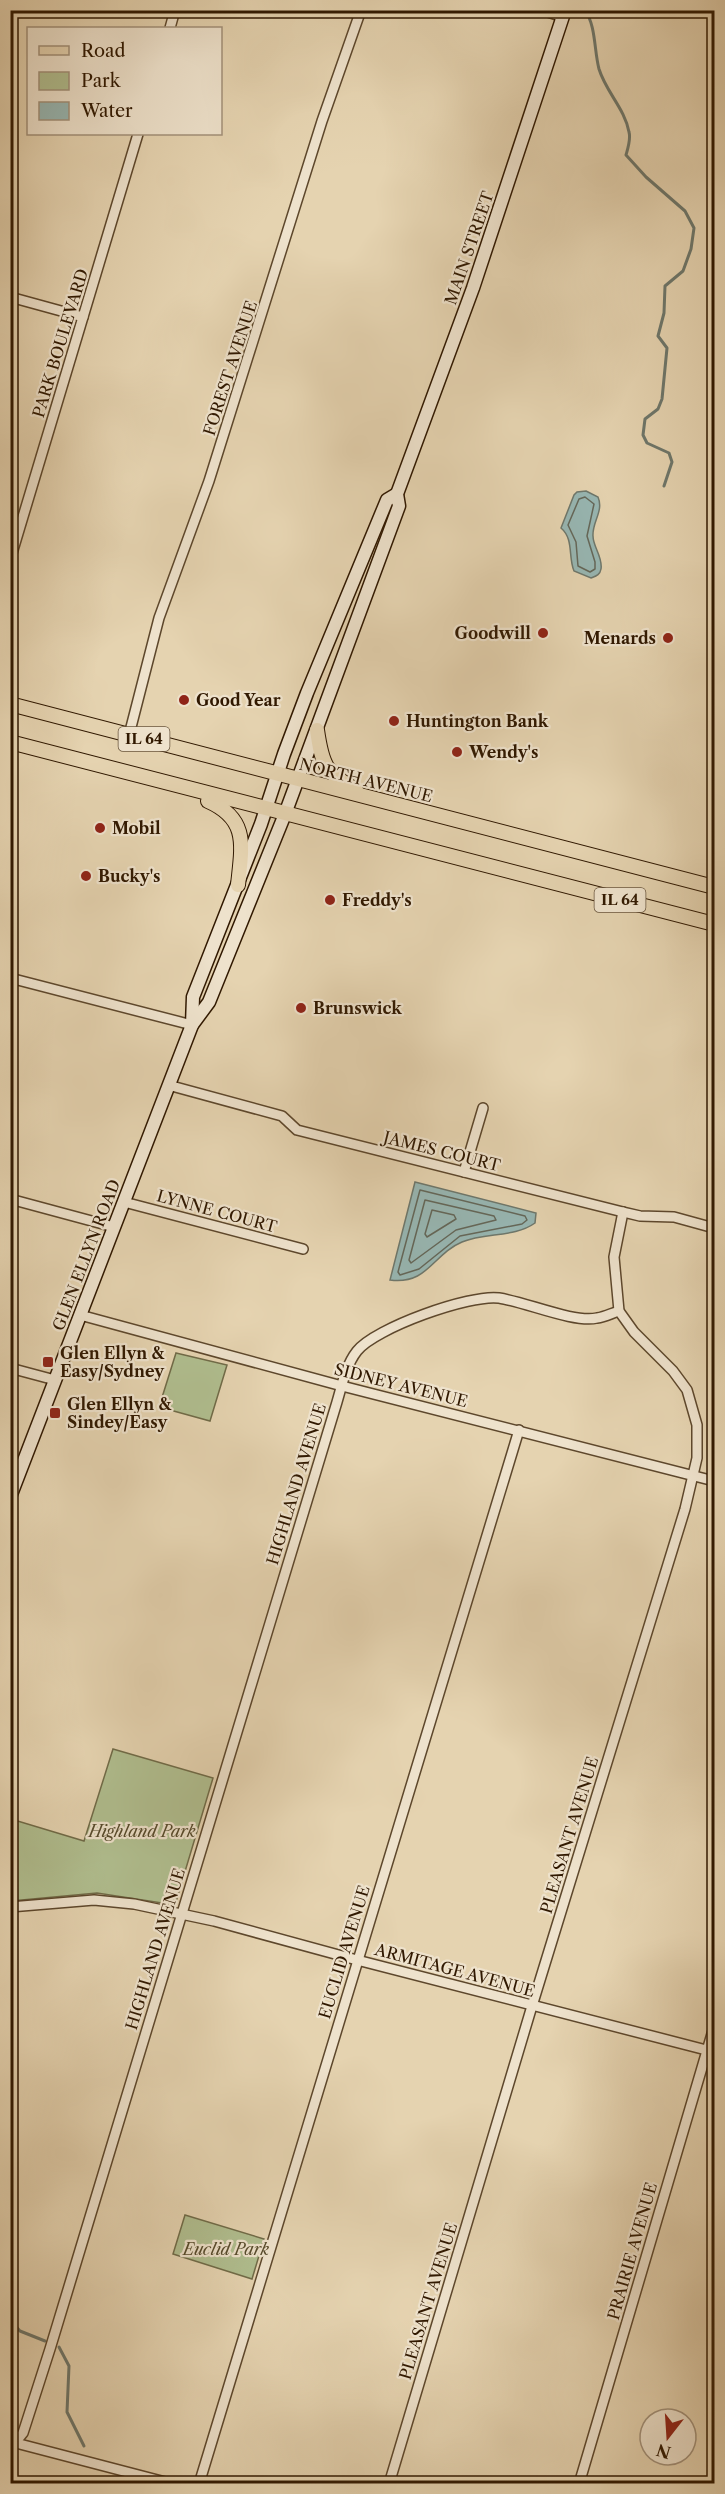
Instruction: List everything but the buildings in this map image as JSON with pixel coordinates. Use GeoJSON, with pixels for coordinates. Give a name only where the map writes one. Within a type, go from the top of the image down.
{"type":"FeatureCollection","features":[{"type":"Feature","properties":{"kind":"main road","name":"NORTH AVENUE"},"geometry":{"type":"LineString","coordinates":[[10,704],[714,887]]}},
{"type":"Feature","properties":{"kind":"main road"},"geometry":{"type":"LineString","coordinates":[[317,730],[321,758],[329,772],[358,791],[389,803]]}},
{"type":"Feature","properties":{"kind":"main road","name":"IL 64"},"geometry":{"type":"LineString","coordinates":[[10,742],[714,924]]}},
{"type":"Feature","properties":{"kind":"main road"},"geometry":{"type":"LineString","coordinates":[[141,776],[224,808],[237,822],[242,844],[238,885]]}},
{"type":"Feature","properties":{"kind":"street"},"geometry":{"type":"LineString","coordinates":[[170,27],[175,10]]}},
{"type":"Feature","properties":{"kind":"street","name":"FOREST AVENUE"},"geometry":{"type":"LineString","coordinates":[[129,735],[159,618],[210,481],[322,121],[361,10]]}},
{"type":"Feature","properties":{"kind":"street"},"geometry":{"type":"LineString","coordinates":[[542,10],[564,14]]}},
{"type":"Feature","properties":{"kind":"street","name":"MAIN STREET"},"geometry":{"type":"LineString","coordinates":[[297,780],[396,515],[399,506],[397,494],[471,292],[564,14]]}},
{"type":"Feature","properties":{"kind":"street","name":"PARK BOULEVARD"},"geometry":{"type":"LineString","coordinates":[[10,560],[138,135]]}},
{"type":"Feature","properties":{"kind":"street"},"geometry":{"type":"LineString","coordinates":[[10,297],[83,317]]}},
{"type":"Feature","properties":{"kind":"street","name":"MAIN STREET"},"geometry":{"type":"LineString","coordinates":[[277,775],[307,693],[387,500],[397,494]]}},
{"type":"Feature","properties":{"kind":"street","name":"GLEN ELLYN ROAD"},"geometry":{"type":"LineString","coordinates":[[192,1025],[193,997],[238,885],[277,775]]}},
{"type":"Feature","properties":{"kind":"street","name":"GLEN ELLYN ROAD"},"geometry":{"type":"LineString","coordinates":[[10,1497],[192,1025],[209,1002],[297,780]]}},
{"type":"Feature","properties":{"kind":"street"},"geometry":{"type":"LineString","coordinates":[[10,978],[192,1025]]}},
{"type":"Feature","properties":{"kind":"street","name":"JAMES COURT"},"geometry":{"type":"LineString","coordinates":[[168,1085],[282,1116],[297,1130],[640,1216],[674,1217],[714,1228]]}},
{"type":"Feature","properties":{"kind":"street"},"geometry":{"type":"LineString","coordinates":[[464,1172],[483,1108]]}},
{"type":"Feature","properties":{"kind":"street"},"geometry":{"type":"LineString","coordinates":[[10,1199],[114,1227]]}},
{"type":"Feature","properties":{"kind":"street","name":"LYNNE COURT"},"geometry":{"type":"LineString","coordinates":[[124,1202],[303,1249]]}},
{"type":"Feature","properties":{"kind":"street"},"geometry":{"type":"LineString","coordinates":[[619,1311],[614,1257],[623,1212]]}},
{"type":"Feature","properties":{"kind":"street","name":"HIGHLAND AVENUE"},"geometry":{"type":"LineString","coordinates":[[12,2444],[23,2433],[50,2349],[351,1360],[358,1349],[372,1337],[459,1302],[479,1298],[498,1298],[579,1318],[596,1319],[619,1311]]}},
{"type":"Feature","properties":{"kind":"street","name":"PLEASANT AVENUE"},"geometry":{"type":"LineString","coordinates":[[389,2484],[532,2006],[685,1509],[697,1458],[698,1434],[687,1390],[673,1371],[634,1332],[619,1311]]}},
{"type":"Feature","properties":{"kind":"street","name":"SIDNEY AVENUE"},"geometry":{"type":"LineString","coordinates":[[80,1315],[342,1386],[714,1481]]}},
{"type":"Feature","properties":{"kind":"street"},"geometry":{"type":"LineString","coordinates":[[10,1368],[55,1380]]}},
{"type":"Feature","properties":{"kind":"street","name":"EUCLID AVENUE"},"geometry":{"type":"LineString","coordinates":[[200,2484],[519,1430]]}},
{"type":"Feature","properties":{"kind":"street","name":"ARMITAGE AVENUE"},"geometry":{"type":"LineString","coordinates":[[10,1907],[103,1900],[134,1904],[214,1921],[711,2051]]}},
{"type":"Feature","properties":{"kind":"street","name":"PRAIRIE AVENUE"},"geometry":{"type":"LineString","coordinates":[[579,2484],[711,2051],[714,2027]]}},
{"type":"Feature","properties":{"kind":"street"},"geometry":{"type":"LineString","coordinates":[[12,2444],[172,2484]]}},
{"type":"Feature","properties":{"kind":"green space"},"geometry":{"type":"Polygon","coordinates":[[[176,1353],[227,1365],[210,1421],[159,1407],[176,1353]]]}},
{"type":"Feature","properties":{"kind":"green space","name":"Highland Park"},"geometry":{"type":"Polygon","coordinates":[[[113,1749],[213,1778],[175,1905],[97,1893],[11,1901],[11,1819],[84,1841],[113,1749]]]}},
{"type":"Feature","properties":{"kind":"green space","name":"Euclid Park"},"geometry":{"type":"Polygon","coordinates":[[[185,2215],[264,2239],[252,2279],[173,2254],[185,2215]]]}},
{"type":"Feature","properties":{"kind":"water"},"geometry":{"type":"Polygon","coordinates":[[[586,491],[598,497],[600,507],[593,536],[601,560],[601,569],[599,574],[591,578],[574,571],[568,537],[561,528],[574,495],[577,492],[586,491]]]}},
{"type":"Feature","properties":{"kind":"water"},"geometry":{"type":"Polygon","coordinates":[[[415,1182],[536,1213],[535,1223],[518,1231],[462,1242],[452,1247],[413,1278],[390,1280],[415,1182]]]}},
{"type":"Feature","properties":{"kind":"waterway"},"geometry":{"type":"LineString","coordinates":[[585,10],[593,31],[599,69],[627,124],[630,138],[626,155],[646,177],[685,211],[694,228],[691,249],[683,271],[665,286],[664,313],[658,336],[667,348],[662,399],[658,409],[645,419],[643,435],[647,443],[669,453],[672,462],[664,486]]}},
{"type":"Feature","properties":{"kind":"waterway"},"geometry":{"type":"LineString","coordinates":[[10,2320],[20,2331],[45,2341]]}},
{"type":"Feature","properties":{"kind":"waterway"},"geometry":{"type":"LineString","coordinates":[[59,2347],[69,2366],[67,2412],[84,2446]]}},
{"type":"Feature","properties":{"kind":"place","name":"Goodwill"},"geometry":{"type":"Point","coordinates":[543,633]}},
{"type":"Feature","properties":{"kind":"place","name":"Menards"},"geometry":{"type":"Point","coordinates":[668,638]}},
{"type":"Feature","properties":{"kind":"place","name":"Good Year"},"geometry":{"type":"Point","coordinates":[184,700]}},
{"type":"Feature","properties":{"kind":"place","name":"Huntington Bank"},"geometry":{"type":"Point","coordinates":[394,721]}},
{"type":"Feature","properties":{"kind":"place","name":"Wendy's"},"geometry":{"type":"Point","coordinates":[457,752]}},
{"type":"Feature","properties":{"kind":"place","name":"Mobil"},"geometry":{"type":"Point","coordinates":[100,828]}},
{"type":"Feature","properties":{"kind":"place","name":"Bucky's"},"geometry":{"type":"Point","coordinates":[86,876]}},
{"type":"Feature","properties":{"kind":"place","name":"Freddy's"},"geometry":{"type":"Point","coordinates":[330,900]}},
{"type":"Feature","properties":{"kind":"place","name":"Brunswick"},"geometry":{"type":"Point","coordinates":[301,1008]}},
{"type":"Feature","properties":{"kind":"place","name":"Glen Ellyn & Easy/Sydney"},"geometry":{"type":"Point","coordinates":[48,1362]}},
{"type":"Feature","properties":{"kind":"place","name":"Glen Ellyn & Sindey/Easy"},"geometry":{"type":"Point","coordinates":[55,1413]}}]}
